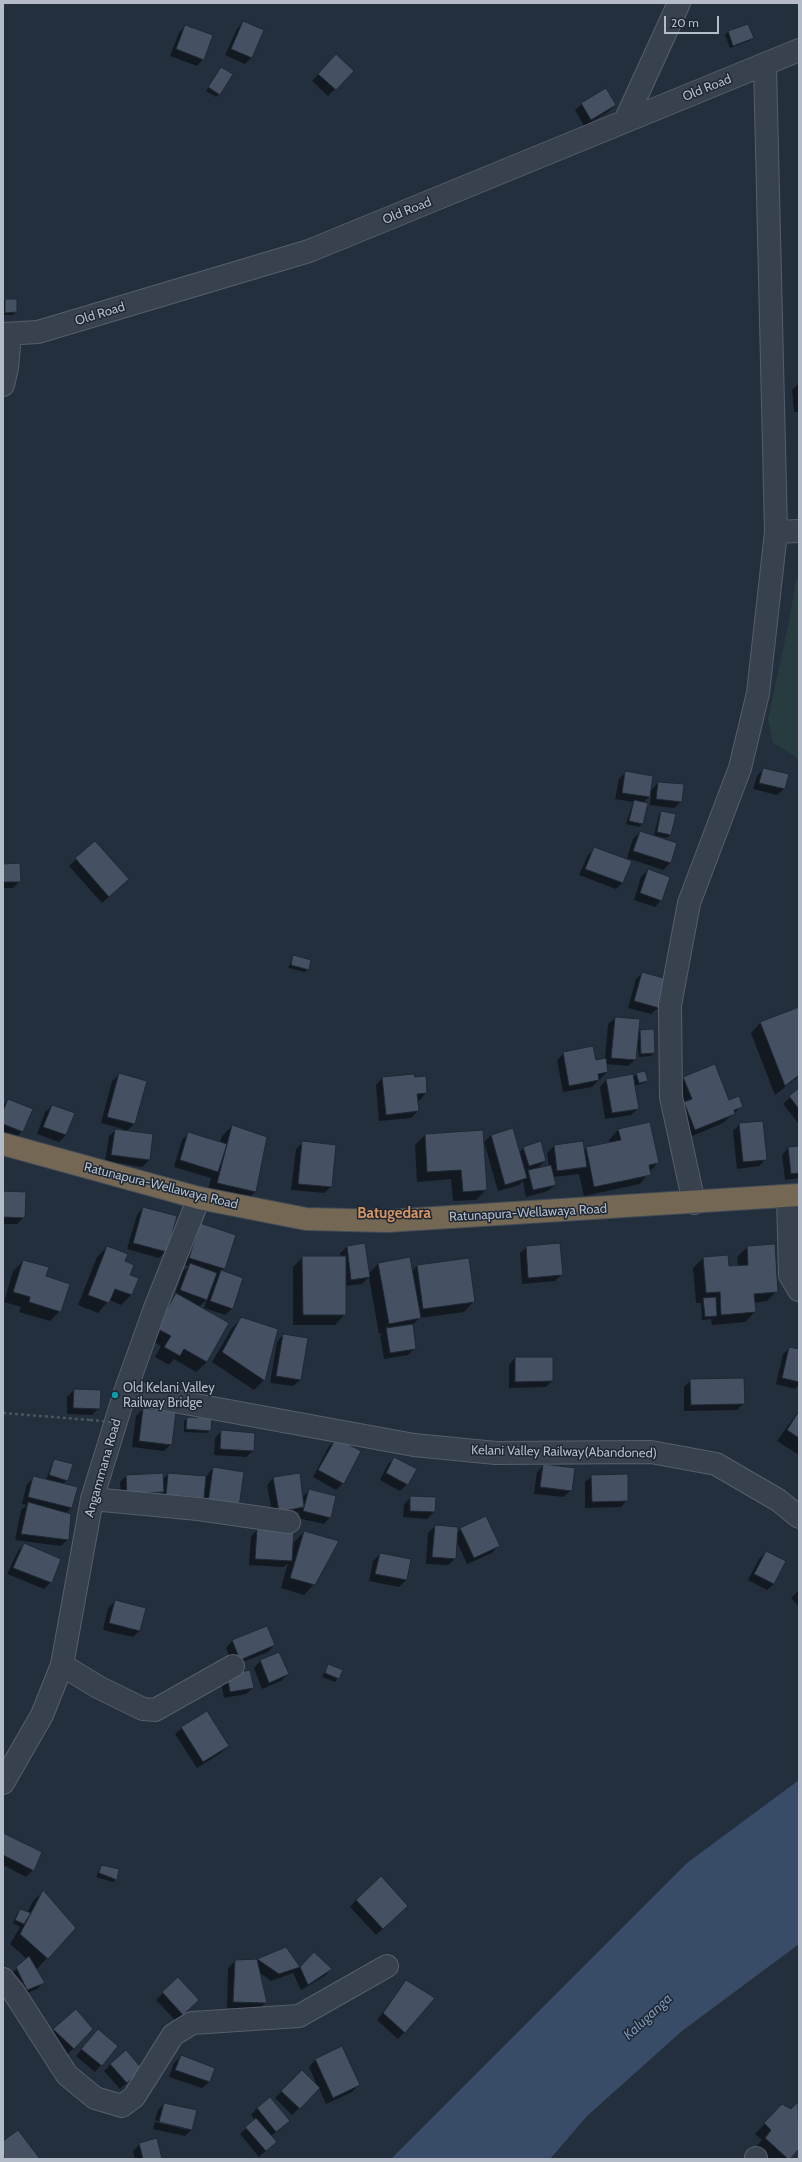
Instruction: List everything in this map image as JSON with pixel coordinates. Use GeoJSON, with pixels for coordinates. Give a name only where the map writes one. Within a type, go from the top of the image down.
{"type":"FeatureCollection","features":[{"type":"Feature","properties":{"kind":"highway","name":"Ratunapura-Wellawaya Road"},"geometry":{"type":"LineString","coordinates":[[3,1144],[199,1198],[306,1219],[387,1221],[694,1203],[794,1195]]}},
{"type":"Feature","properties":{"kind":"street"},"geometry":{"type":"LineString","coordinates":[[625,121],[679,3]]}},
{"type":"Feature","properties":{"kind":"street","name":"Old Road"},"geometry":{"type":"LineString","coordinates":[[6,335],[38,332],[309,251],[799,50]]}},
{"type":"Feature","properties":{"kind":"street"},"geometry":{"type":"LineString","coordinates":[[694,1203],[671,1097],[670,1005],[689,903],[740,768],[758,693],[776,532],[765,65]]}},
{"type":"Feature","properties":{"kind":"street"},"geometry":{"type":"LineString","coordinates":[[3,385],[7,368],[6,335]]}},
{"type":"Feature","properties":{"kind":"street"},"geometry":{"type":"LineString","coordinates":[[776,532],[799,531]]}},
{"type":"Feature","properties":{"kind":"street"},"geometry":{"type":"LineString","coordinates":[[794,1195],[790,1275],[799,1290]]}},
{"type":"Feature","properties":{"kind":"street","name":"Angammana Road"},"geometry":{"type":"LineString","coordinates":[[3,1783],[42,1715],[62,1665],[92,1499],[125,1392],[155,1308],[199,1198]]}},
{"type":"Feature","properties":{"kind":"street","name":"Kelani Valley Railway(Abandoned)"},"geometry":{"type":"LineString","coordinates":[[125,1392],[414,1445],[496,1453],[658,1453],[716,1464],[778,1500],[799,1518]]}},
{"type":"Feature","properties":{"kind":"street"},"geometry":{"type":"LineString","coordinates":[[92,1499],[198,1509],[289,1522]]}},
{"type":"Feature","properties":{"kind":"street"},"geometry":{"type":"LineString","coordinates":[[62,1665],[98,1687],[143,1709],[155,1710],[233,1666]]}},
{"type":"Feature","properties":{"kind":"street"},"geometry":{"type":"LineString","coordinates":[[3,1979],[13,1991],[67,2075],[95,2098],[122,2106],[134,2097],[173,2035],[192,2023],[300,2016],[387,1966]]}},
{"type":"Feature","properties":{"kind":"path"},"geometry":{"type":"LineString","coordinates":[[3,1413],[122,1423]]}},
{"type":"Feature","properties":{"kind":"green space"},"geometry":{"type":"Polygon","coordinates":[[[799,579],[799,763],[796,757],[773,743],[768,719],[790,617],[796,580],[799,579]]]}},
{"type":"Feature","properties":{"kind":"water","name":"Kaluganga"},"geometry":{"type":"Polygon","coordinates":[[[799,1780],[799,1944],[682,2031],[587,2116],[550,2159],[391,2159],[687,1863],[799,1780]]]}},
{"type":"Feature","properties":{"kind":"building"},"geometry":{"type":"Polygon","coordinates":[[[243,21],[264,30],[252,58],[231,49],[243,21]]]}},
{"type":"Feature","properties":{"kind":"building"},"geometry":{"type":"Polygon","coordinates":[[[748,24],[754,38],[733,46],[728,31],[748,24]]]}},
{"type":"Feature","properties":{"kind":"building"},"geometry":{"type":"Polygon","coordinates":[[[185,25],[213,35],[204,60],[176,49],[185,25]]]}},
{"type":"Feature","properties":{"kind":"building"},"geometry":{"type":"Polygon","coordinates":[[[336,54],[354,71],[336,90],[318,74],[336,54]]]}},
{"type":"Feature","properties":{"kind":"building"},"geometry":{"type":"Polygon","coordinates":[[[221,67],[233,74],[220,95],[208,87],[221,67]]]}},
{"type":"Feature","properties":{"kind":"building"},"geometry":{"type":"Polygon","coordinates":[[[606,88],[616,105],[591,120],[581,103],[606,88]]]}},
{"type":"Feature","properties":{"kind":"building"},"geometry":{"type":"Polygon","coordinates":[[[5,299],[17,299],[17,312],[5,313],[5,299]]]}},
{"type":"Feature","properties":{"kind":"building"},"geometry":{"type":"Polygon","coordinates":[[[763,768],[789,774],[785,789],[759,783],[763,768]]]}},
{"type":"Feature","properties":{"kind":"building"},"geometry":{"type":"Polygon","coordinates":[[[625,771],[653,776],[650,797],[622,793],[625,771]]]}},
{"type":"Feature","properties":{"kind":"building"},"geometry":{"type":"Polygon","coordinates":[[[658,782],[684,784],[682,802],[656,799],[658,782]]]}},
{"type":"Feature","properties":{"kind":"building"},"geometry":{"type":"Polygon","coordinates":[[[634,800],[648,803],[643,824],[629,821],[634,800]]]}},
{"type":"Feature","properties":{"kind":"building"},"geometry":{"type":"Polygon","coordinates":[[[661,811],[676,814],[671,835],[657,832],[661,811]]]}},
{"type":"Feature","properties":{"kind":"building"},"geometry":{"type":"Polygon","coordinates":[[[640,831],[677,843],[671,863],[633,851],[640,831]]]}},
{"type":"Feature","properties":{"kind":"building"},"geometry":{"type":"Polygon","coordinates":[[[95,841],[129,879],[109,897],[75,858],[95,841]]]}},
{"type":"Feature","properties":{"kind":"building"},"geometry":{"type":"Polygon","coordinates":[[[594,847],[632,861],[623,883],[585,869],[594,847]]]}},
{"type":"Feature","properties":{"kind":"building"},"geometry":{"type":"Polygon","coordinates":[[[20,863],[21,882],[3,882],[3,864],[20,863]]]}},
{"type":"Feature","properties":{"kind":"building"},"geometry":{"type":"Polygon","coordinates":[[[648,869],[670,877],[662,901],[640,893],[648,869]]]}},
{"type":"Feature","properties":{"kind":"building"},"geometry":{"type":"Polygon","coordinates":[[[293,955],[311,960],[309,970],[291,965],[293,955]]]}},
{"type":"Feature","properties":{"kind":"building"},"geometry":{"type":"Polygon","coordinates":[[[642,972],[667,979],[659,1008],[634,1001],[642,972]]]}},
{"type":"Feature","properties":{"kind":"building"},"geometry":{"type":"Polygon","coordinates":[[[799,1007],[799,1075],[785,1086],[760,1022],[799,1007]]]}},
{"type":"Feature","properties":{"kind":"building"},"geometry":{"type":"Polygon","coordinates":[[[615,1017],[640,1019],[636,1060],[611,1058],[615,1017]]]}},
{"type":"Feature","properties":{"kind":"building"},"geometry":{"type":"Polygon","coordinates":[[[654,1029],[655,1053],[641,1054],[640,1030],[654,1029]]]}},
{"type":"Feature","properties":{"kind":"building"},"geometry":{"type":"Polygon","coordinates":[[[593,1046],[596,1060],[606,1058],[608,1072],[598,1074],[599,1080],[569,1086],[563,1052],[593,1046]]]}},
{"type":"Feature","properties":{"kind":"building"},"geometry":{"type":"Polygon","coordinates":[[[715,1064],[729,1100],[739,1096],[743,1107],[734,1110],[735,1114],[695,1130],[684,1102],[692,1099],[683,1077],[715,1064]]]}},
{"type":"Feature","properties":{"kind":"building"},"geometry":{"type":"Polygon","coordinates":[[[645,1071],[648,1081],[639,1083],[636,1073],[645,1071]]]}},
{"type":"Feature","properties":{"kind":"building"},"geometry":{"type":"Polygon","coordinates":[[[119,1073],[147,1081],[135,1124],[107,1117],[119,1073]]]}},
{"type":"Feature","properties":{"kind":"building"},"geometry":{"type":"Polygon","coordinates":[[[414,1074],[415,1077],[426,1076],[427,1093],[417,1094],[419,1111],[386,1115],[382,1077],[414,1074]]]}},
{"type":"Feature","properties":{"kind":"building"},"geometry":{"type":"Polygon","coordinates":[[[633,1074],[639,1109],[612,1113],[606,1079],[633,1074]]]}},
{"type":"Feature","properties":{"kind":"building"},"geometry":{"type":"Polygon","coordinates":[[[799,1088],[799,1109],[789,1096],[799,1088]]]}},
{"type":"Feature","properties":{"kind":"building"},"geometry":{"type":"Polygon","coordinates":[[[8,1099],[33,1109],[23,1132],[3,1124],[3,1111],[8,1099]]]}},
{"type":"Feature","properties":{"kind":"building"},"geometry":{"type":"Polygon","coordinates":[[[52,1105],[75,1113],[66,1135],[43,1127],[52,1105]]]}},
{"type":"Feature","properties":{"kind":"building"},"geometry":{"type":"Polygon","coordinates":[[[763,1121],[767,1160],[743,1162],[739,1123],[763,1121]]]}},
{"type":"Feature","properties":{"kind":"building"},"geometry":{"type":"Polygon","coordinates":[[[650,1122],[659,1163],[649,1165],[651,1175],[594,1187],[586,1147],[621,1140],[618,1129],[650,1122]]]}},
{"type":"Feature","properties":{"kind":"building"},"geometry":{"type":"Polygon","coordinates":[[[232,1125],[267,1137],[256,1192],[217,1183],[232,1125]]]}},
{"type":"Feature","properties":{"kind":"building"},"geometry":{"type":"Polygon","coordinates":[[[513,1128],[527,1178],[505,1185],[491,1135],[513,1128]]]}},
{"type":"Feature","properties":{"kind":"building"},"geometry":{"type":"Polygon","coordinates":[[[115,1129],[153,1134],[150,1160],[111,1155],[115,1129]]]}},
{"type":"Feature","properties":{"kind":"building"},"geometry":{"type":"Polygon","coordinates":[[[483,1130],[487,1190],[463,1192],[461,1170],[427,1172],[425,1134],[483,1130]]]}},
{"type":"Feature","properties":{"kind":"building"},"geometry":{"type":"Polygon","coordinates":[[[188,1132],[227,1144],[218,1172],[180,1160],[188,1132]]]}},
{"type":"Feature","properties":{"kind":"building"},"geometry":{"type":"Polygon","coordinates":[[[302,1141],[336,1145],[332,1187],[298,1184],[302,1141]]]}},
{"type":"Feature","properties":{"kind":"building"},"geometry":{"type":"Polygon","coordinates":[[[541,1141],[546,1161],[529,1166],[523,1147],[541,1141]]]}},
{"type":"Feature","properties":{"kind":"building"},"geometry":{"type":"Polygon","coordinates":[[[583,1141],[587,1167],[557,1171],[554,1145],[583,1141]]]}},
{"type":"Feature","properties":{"kind":"building"},"geometry":{"type":"Polygon","coordinates":[[[799,1146],[799,1173],[791,1174],[788,1147],[799,1146]]]}},
{"type":"Feature","properties":{"kind":"building"},"geometry":{"type":"Polygon","coordinates":[[[551,1165],[556,1185],[533,1190],[528,1170],[551,1165]]]}},
{"type":"Feature","properties":{"kind":"building"},"geometry":{"type":"Polygon","coordinates":[[[3,1191],[26,1192],[25,1218],[3,1217],[3,1191]]]}},
{"type":"Feature","properties":{"kind":"building"},"geometry":{"type":"Polygon","coordinates":[[[143,1207],[177,1216],[167,1252],[133,1243],[143,1207]]]}},
{"type":"Feature","properties":{"kind":"building"},"geometry":{"type":"Polygon","coordinates":[[[200,1223],[236,1235],[225,1269],[189,1258],[200,1223]]]}},
{"type":"Feature","properties":{"kind":"building"},"geometry":{"type":"Polygon","coordinates":[[[365,1243],[370,1277],[351,1280],[347,1246],[365,1243]]]}},
{"type":"Feature","properties":{"kind":"building"},"geometry":{"type":"Polygon","coordinates":[[[560,1243],[563,1275],[528,1278],[526,1246],[560,1243]]]}},
{"type":"Feature","properties":{"kind":"building"},"geometry":{"type":"Polygon","coordinates":[[[775,1244],[778,1292],[754,1294],[756,1312],[721,1315],[720,1292],[706,1293],[703,1257],[728,1255],[729,1266],[748,1265],[747,1246],[775,1244]]]}},
{"type":"Feature","properties":{"kind":"building"},"geometry":{"type":"Polygon","coordinates":[[[107,1246],[128,1254],[125,1261],[134,1265],[130,1275],[139,1278],[132,1295],[115,1289],[109,1303],[88,1295],[107,1246]]]}},
{"type":"Feature","properties":{"kind":"building"},"geometry":{"type":"Polygon","coordinates":[[[302,1256],[346,1256],[346,1315],[303,1315],[302,1256]]]}},
{"type":"Feature","properties":{"kind":"building"},"geometry":{"type":"Polygon","coordinates":[[[410,1257],[421,1318],[389,1324],[378,1263],[410,1257]]]}},
{"type":"Feature","properties":{"kind":"building"},"geometry":{"type":"Polygon","coordinates":[[[469,1258],[475,1302],[423,1309],[417,1265],[469,1258]]]}},
{"type":"Feature","properties":{"kind":"building"},"geometry":{"type":"Polygon","coordinates":[[[23,1260],[49,1267],[46,1276],[70,1284],[61,1312],[29,1302],[30,1297],[13,1292],[23,1260]]]}},
{"type":"Feature","properties":{"kind":"building"},"geometry":{"type":"Polygon","coordinates":[[[190,1263],[217,1273],[207,1300],[180,1290],[190,1263]]]}},
{"type":"Feature","properties":{"kind":"building"},"geometry":{"type":"Polygon","coordinates":[[[221,1270],[243,1278],[233,1309],[210,1301],[221,1270]]]}},
{"type":"Feature","properties":{"kind":"building"},"geometry":{"type":"Polygon","coordinates":[[[176,1293],[229,1323],[207,1362],[184,1349],[180,1356],[164,1347],[171,1336],[156,1328],[176,1293]]]}},
{"type":"Feature","properties":{"kind":"building"},"geometry":{"type":"Polygon","coordinates":[[[716,1297],[717,1316],[705,1317],[703,1298],[716,1297]]]}},
{"type":"Feature","properties":{"kind":"building"},"geometry":{"type":"Polygon","coordinates":[[[241,1317],[278,1329],[265,1381],[222,1352],[241,1317]]]}},
{"type":"Feature","properties":{"kind":"building"},"geometry":{"type":"Polygon","coordinates":[[[413,1324],[416,1349],[390,1353],[386,1328],[413,1324]]]}},
{"type":"Feature","properties":{"kind":"building"},"geometry":{"type":"Polygon","coordinates":[[[283,1334],[308,1338],[301,1380],[276,1376],[283,1334]]]}},
{"type":"Feature","properties":{"kind":"building"},"geometry":{"type":"Polygon","coordinates":[[[789,1347],[799,1349],[799,1382],[782,1378],[789,1347]]]}},
{"type":"Feature","properties":{"kind":"building"},"geometry":{"type":"Polygon","coordinates":[[[515,1357],[553,1357],[553,1381],[515,1382],[515,1357]]]}},
{"type":"Feature","properties":{"kind":"building"},"geometry":{"type":"Polygon","coordinates":[[[744,1378],[745,1404],[691,1405],[690,1379],[744,1378]]]}},
{"type":"Feature","properties":{"kind":"building"},"geometry":{"type":"Polygon","coordinates":[[[74,1389],[101,1390],[100,1409],[73,1408],[74,1389]]]}},
{"type":"Feature","properties":{"kind":"building"},"geometry":{"type":"Polygon","coordinates":[[[143,1408],[176,1412],[172,1445],[139,1441],[143,1408]]]}},
{"type":"Feature","properties":{"kind":"building"},"geometry":{"type":"Polygon","coordinates":[[[799,1411],[799,1438],[787,1430],[799,1411]]]}},
{"type":"Feature","properties":{"kind":"building"},"geometry":{"type":"Polygon","coordinates":[[[187,1417],[212,1418],[211,1431],[186,1429],[187,1417]]]}},
{"type":"Feature","properties":{"kind":"building"},"geometry":{"type":"Polygon","coordinates":[[[221,1430],[255,1433],[254,1451],[220,1449],[221,1430]]]}},
{"type":"Feature","properties":{"kind":"building"},"geometry":{"type":"Polygon","coordinates":[[[336,1438],[361,1451],[344,1484],[318,1470],[336,1438]]]}},
{"type":"Feature","properties":{"kind":"building"},"geometry":{"type":"Polygon","coordinates":[[[394,1457],[417,1469],[408,1485],[386,1473],[394,1457]]]}},
{"type":"Feature","properties":{"kind":"building"},"geometry":{"type":"Polygon","coordinates":[[[54,1459],[73,1464],[68,1481],[49,1475],[54,1459]]]}},
{"type":"Feature","properties":{"kind":"building"},"geometry":{"type":"Polygon","coordinates":[[[543,1464],[575,1468],[572,1491],[540,1487],[543,1464]]]}},
{"type":"Feature","properties":{"kind":"building"},"geometry":{"type":"Polygon","coordinates":[[[213,1467],[244,1472],[239,1507],[208,1503],[213,1467]]]}},
{"type":"Feature","properties":{"kind":"building"},"geometry":{"type":"Polygon","coordinates":[[[163,1473],[164,1492],[127,1494],[126,1475],[163,1473]]]}},
{"type":"Feature","properties":{"kind":"building"},"geometry":{"type":"Polygon","coordinates":[[[168,1473],[206,1476],[204,1498],[166,1495],[168,1473]]]}},
{"type":"Feature","properties":{"kind":"building"},"geometry":{"type":"Polygon","coordinates":[[[300,1473],[304,1507],[279,1512],[273,1477],[300,1473]]]}},
{"type":"Feature","properties":{"kind":"building"},"geometry":{"type":"Polygon","coordinates":[[[628,1474],[628,1501],[592,1502],[591,1475],[628,1474]]]}},
{"type":"Feature","properties":{"kind":"building"},"geometry":{"type":"Polygon","coordinates":[[[33,1476],[78,1487],[72,1508],[28,1497],[33,1476]]]}},
{"type":"Feature","properties":{"kind":"building"},"geometry":{"type":"Polygon","coordinates":[[[309,1489],[336,1496],[331,1518],[303,1511],[309,1489]]]}},
{"type":"Feature","properties":{"kind":"building"},"geometry":{"type":"Polygon","coordinates":[[[410,1496],[436,1497],[435,1512],[410,1511],[410,1496]]]}},
{"type":"Feature","properties":{"kind":"building"},"geometry":{"type":"Polygon","coordinates":[[[28,1502],[71,1514],[69,1540],[21,1534],[28,1502]]]}},
{"type":"Feature","properties":{"kind":"building"},"geometry":{"type":"Polygon","coordinates":[[[486,1516],[500,1546],[474,1558],[460,1528],[486,1516]]]}},
{"type":"Feature","properties":{"kind":"building"},"geometry":{"type":"Polygon","coordinates":[[[435,1525],[458,1527],[456,1559],[432,1557],[435,1525]]]}},
{"type":"Feature","properties":{"kind":"building"},"geometry":{"type":"Polygon","coordinates":[[[257,1529],[294,1531],[292,1561],[255,1559],[257,1529]]]}},
{"type":"Feature","properties":{"kind":"building"},"geometry":{"type":"Polygon","coordinates":[[[304,1531],[339,1541],[315,1585],[290,1578],[304,1531]]]}},
{"type":"Feature","properties":{"kind":"building"},"geometry":{"type":"Polygon","coordinates":[[[24,1543],[61,1559],[52,1583],[13,1568],[24,1543]]]}},
{"type":"Feature","properties":{"kind":"building"},"geometry":{"type":"Polygon","coordinates":[[[766,1551],[786,1561],[774,1584],[754,1574],[766,1551]]]}},
{"type":"Feature","properties":{"kind":"building"},"geometry":{"type":"Polygon","coordinates":[[[380,1553],[411,1559],[407,1580],[375,1574],[380,1553]]]}},
{"type":"Feature","properties":{"kind":"building"},"geometry":{"type":"Polygon","coordinates":[[[115,1600],[146,1608],[140,1631],[109,1623],[115,1600]]]}},
{"type":"Feature","properties":{"kind":"building"},"geometry":{"type":"Polygon","coordinates":[[[267,1626],[275,1645],[240,1660],[232,1640],[267,1626]]]}},
{"type":"Feature","properties":{"kind":"building"},"geometry":{"type":"Polygon","coordinates":[[[279,1652],[289,1674],[269,1683],[260,1660],[279,1652]]]}},
{"type":"Feature","properties":{"kind":"building"},"geometry":{"type":"Polygon","coordinates":[[[328,1664],[343,1670],[339,1679],[325,1673],[328,1664]]]}},
{"type":"Feature","properties":{"kind":"building"},"geometry":{"type":"Polygon","coordinates":[[[250,1670],[254,1688],[230,1692],[227,1674],[250,1670]]]}},
{"type":"Feature","properties":{"kind":"building"},"geometry":{"type":"Polygon","coordinates":[[[207,1711],[229,1746],[203,1762],[181,1727],[207,1711]]]}},
{"type":"Feature","properties":{"kind":"building"},"geometry":{"type":"Polygon","coordinates":[[[3,1833],[42,1852],[34,1871],[3,1855],[3,1833]]]}},
{"type":"Feature","properties":{"kind":"building"},"geometry":{"type":"Polygon","coordinates":[[[101,1865],[119,1869],[117,1880],[99,1873],[101,1865]]]}},
{"type":"Feature","properties":{"kind":"building"},"geometry":{"type":"Polygon","coordinates":[[[381,1876],[408,1906],[383,1929],[356,1900],[381,1876]]]}},
{"type":"Feature","properties":{"kind":"building"},"geometry":{"type":"Polygon","coordinates":[[[43,1890],[76,1928],[48,1959],[20,1934],[43,1890]]]}},
{"type":"Feature","properties":{"kind":"building"},"geometry":{"type":"Polygon","coordinates":[[[20,1909],[31,1913],[24,1924],[15,1920],[20,1909]]]}},
{"type":"Feature","properties":{"kind":"building"},"geometry":{"type":"Polygon","coordinates":[[[286,1947],[300,1967],[279,1974],[257,1959],[286,1947]]]}},
{"type":"Feature","properties":{"kind":"building"},"geometry":{"type":"Polygon","coordinates":[[[314,1952],[332,1969],[308,1985],[300,1967],[314,1952]]]}},
{"type":"Feature","properties":{"kind":"building"},"geometry":{"type":"Polygon","coordinates":[[[29,1956],[45,1983],[27,1990],[16,1967],[29,1956]]]}},
{"type":"Feature","properties":{"kind":"building"},"geometry":{"type":"Polygon","coordinates":[[[257,1959],[267,2003],[233,2002],[235,1960],[257,1959]]]}},
{"type":"Feature","properties":{"kind":"building"},"geometry":{"type":"Polygon","coordinates":[[[178,1977],[199,2000],[183,2015],[162,1992],[178,1977]]]}},
{"type":"Feature","properties":{"kind":"building"},"geometry":{"type":"Polygon","coordinates":[[[406,1980],[435,1998],[405,2033],[383,2013],[406,1980]]]}},
{"type":"Feature","properties":{"kind":"building"},"geometry":{"type":"Polygon","coordinates":[[[76,2009],[93,2029],[74,2049],[53,2029],[76,2009]]]}},
{"type":"Feature","properties":{"kind":"building"},"geometry":{"type":"Polygon","coordinates":[[[98,2029],[118,2046],[102,2066],[81,2049],[98,2029]]]}},
{"type":"Feature","properties":{"kind":"building"},"geometry":{"type":"Polygon","coordinates":[[[342,2046],[360,2085],[333,2098],[315,2059],[342,2046]]]}},
{"type":"Feature","properties":{"kind":"building"},"geometry":{"type":"Polygon","coordinates":[[[126,2050],[143,2070],[127,2083],[110,2064],[126,2050]]]}},
{"type":"Feature","properties":{"kind":"building"},"geometry":{"type":"Polygon","coordinates":[[[181,2055],[215,2068],[210,2082],[175,2070],[181,2055]]]}},
{"type":"Feature","properties":{"kind":"building"},"geometry":{"type":"Polygon","coordinates":[[[302,2070],[320,2088],[300,2109],[281,2091],[302,2070]]]}},
{"type":"Feature","properties":{"kind":"building"},"geometry":{"type":"Polygon","coordinates":[[[270,2097],[290,2121],[276,2132],[257,2108],[270,2097]]]}},
{"type":"Feature","properties":{"kind":"building"},"geometry":{"type":"Polygon","coordinates":[[[798,2102],[799,2149],[790,2159],[788,2159],[765,2138],[771,2130],[764,2123],[782,2104],[791,2109],[798,2102]]]}},
{"type":"Feature","properties":{"kind":"building"},"geometry":{"type":"Polygon","coordinates":[[[164,2103],[197,2110],[192,2130],[159,2122],[164,2103]]]}},
{"type":"Feature","properties":{"kind":"building"},"geometry":{"type":"Polygon","coordinates":[[[256,2118],[277,2142],[266,2151],[245,2127],[256,2118]]]}},
{"type":"Feature","properties":{"kind":"building"},"geometry":{"type":"Polygon","coordinates":[[[18,2130],[40,2159],[4,2159],[3,2141],[18,2130]]]}},
{"type":"Feature","properties":{"kind":"building"},"geometry":{"type":"Polygon","coordinates":[[[157,2138],[162,2159],[143,2159],[139,2143],[157,2138]]]}},
{"type":"Feature","properties":{"kind":"place","name":"Old Kelani Valley Railway Bridge"},"geometry":{"type":"Point","coordinates":[115,1395]}},
{"type":"Feature","properties":{"kind":"district","name":"Batugedara"},"geometry":{"type":"Point","coordinates":[394,1214]}}]}
